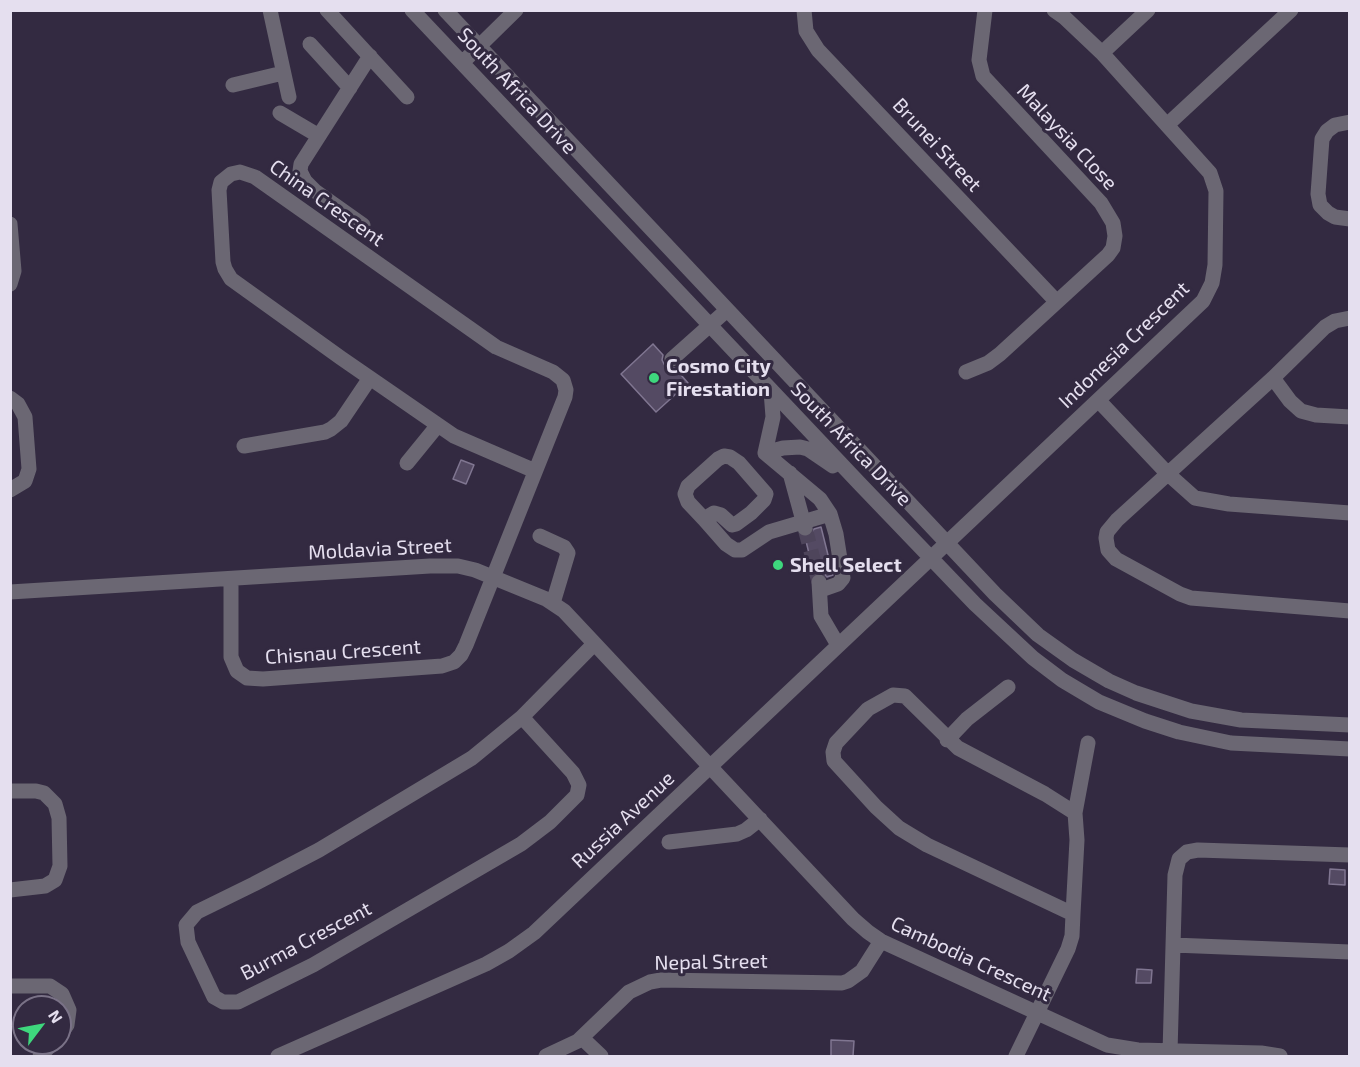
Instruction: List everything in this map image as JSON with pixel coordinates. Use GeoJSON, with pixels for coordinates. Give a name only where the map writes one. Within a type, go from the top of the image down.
{"type":"FeatureCollection","features":[{"type":"Feature","properties":{"kind":"street"},"geometry":{"type":"LineString","coordinates":[[270,10],[289,98]]}},
{"type":"Feature","properties":{"kind":"street"},"geometry":{"type":"LineString","coordinates":[[327,10],[407,97]]}},
{"type":"Feature","properties":{"kind":"street","name":"South Africa Drive"},"geometry":{"type":"LineString","coordinates":[[412,10],[930,558],[1033,658],[1062,680],[1115,709],[1179,732],[1231,743],[1350,749]]}},
{"type":"Feature","properties":{"kind":"street","name":"South Africa Drive"},"geometry":{"type":"LineString","coordinates":[[445,10],[994,594],[1038,635],[1090,671],[1118,685],[1191,711],[1226,718],[1350,725]]}},
{"type":"Feature","properties":{"kind":"street"},"geometry":{"type":"LineString","coordinates":[[462,63],[516,10]]}},
{"type":"Feature","properties":{"kind":"street","name":"Brunei Street"},"geometry":{"type":"LineString","coordinates":[[804,10],[806,31],[818,50],[1056,301]]}},
{"type":"Feature","properties":{"kind":"street","name":"Malaysia Close"},"geometry":{"type":"LineString","coordinates":[[966,372],[988,363],[1000,354],[1108,255],[1114,242],[1113,223],[1101,203],[982,76],[979,66],[986,10]]}},
{"type":"Feature","properties":{"kind":"street","name":"Indonesia Crescent"},"geometry":{"type":"LineString","coordinates":[[946,543],[1196,310],[1212,283],[1215,265],[1215,185],[1205,166],[1102,53],[1054,10]]}},
{"type":"Feature","properties":{"kind":"street"},"geometry":{"type":"LineString","coordinates":[[1102,53],[1148,10]]}},
{"type":"Feature","properties":{"kind":"street"},"geometry":{"type":"LineString","coordinates":[[1167,125],[1291,10]]}},
{"type":"Feature","properties":{"kind":"street"},"geometry":{"type":"LineString","coordinates":[[310,44],[350,88]]}},
{"type":"Feature","properties":{"kind":"street"},"geometry":{"type":"LineString","coordinates":[[363,225],[304,180],[300,171],[301,164],[369,56]]}},
{"type":"Feature","properties":{"kind":"street"},"geometry":{"type":"LineString","coordinates":[[233,85],[284,73]]}},
{"type":"Feature","properties":{"kind":"street"},"geometry":{"type":"LineString","coordinates":[[280,113],[319,136]]}},
{"type":"Feature","properties":{"kind":"street"},"geometry":{"type":"LineString","coordinates":[[1350,122],[1335,125],[1322,139],[1318,194],[1320,205],[1328,213],[1335,217],[1350,219]]}},
{"type":"Feature","properties":{"kind":"street","name":"China Crescent"},"geometry":{"type":"LineString","coordinates":[[493,578],[566,394],[566,385],[559,376],[546,368],[501,350],[255,177],[240,172],[227,176],[221,182],[219,190],[223,262],[227,274],[238,285],[461,440],[535,471]]}},
{"type":"Feature","properties":{"kind":"street"},"geometry":{"type":"LineString","coordinates":[[10,224],[14,271],[10,284]]}},
{"type":"Feature","properties":{"kind":"street"},"geometry":{"type":"LineString","coordinates":[[672,359],[727,310]]}},
{"type":"Feature","properties":{"kind":"street"},"geometry":{"type":"LineString","coordinates":[[1350,318],[1335,321],[1325,327],[1273,378],[1117,520],[1107,532],[1106,538],[1108,550],[1116,559],[1191,598],[1350,611]]}},
{"type":"Feature","properties":{"kind":"street"},"geometry":{"type":"LineString","coordinates":[[244,446],[331,429],[341,421],[370,378]]}},
{"type":"Feature","properties":{"kind":"street"},"geometry":{"type":"LineString","coordinates":[[1273,378],[1290,402],[1301,411],[1316,415],[1350,417]]}},
{"type":"Feature","properties":{"kind":"street"},"geometry":{"type":"LineString","coordinates":[[765,453],[773,417],[771,390]]}},
{"type":"Feature","properties":{"kind":"street"},"geometry":{"type":"LineString","coordinates":[[10,398],[18,404],[27,422],[28,470],[25,481],[10,490]]}},
{"type":"Feature","properties":{"kind":"street"},"geometry":{"type":"LineString","coordinates":[[1099,401],[1185,491],[1200,500],[1350,513]]}},
{"type":"Feature","properties":{"kind":"street"},"geometry":{"type":"LineString","coordinates":[[407,463],[438,425]]}},
{"type":"Feature","properties":{"kind":"street"},"geometry":{"type":"LineString","coordinates":[[765,453],[793,446],[808,449],[859,483]]}},
{"type":"Feature","properties":{"kind":"street"},"geometry":{"type":"LineString","coordinates":[[765,453],[820,499],[830,514],[836,534],[843,578],[838,584],[820,586],[819,604],[821,616],[838,645]]}},
{"type":"Feature","properties":{"kind":"street"},"geometry":{"type":"LineString","coordinates":[[704,519],[714,513],[721,515],[732,525],[752,513],[764,500],[766,494],[739,463],[724,456],[688,486],[685,494],[688,502],[726,544],[735,550],[742,550],[769,532],[804,524],[830,514]]}},
{"type":"Feature","properties":{"kind":"street"},"geometry":{"type":"LineString","coordinates":[[790,473],[804,524]]}},
{"type":"Feature","properties":{"kind":"street"},"geometry":{"type":"LineString","coordinates":[[752,513],[769,532]]}},
{"type":"Feature","properties":{"kind":"street"},"geometry":{"type":"LineString","coordinates":[[540,536],[564,547],[568,552],[553,603]]}},
{"type":"Feature","properties":{"kind":"street","name":"Russia Avenue"},"geometry":{"type":"LineString","coordinates":[[278,1056],[298,1052],[486,964],[518,945],[946,543]]}},
{"type":"Feature","properties":{"kind":"street","name":"Moldavia Street"},"geometry":{"type":"LineString","coordinates":[[10,591],[449,565],[466,567],[553,603],[564,611],[709,767]]}},
{"type":"Feature","properties":{"kind":"street","name":"Chisnau Crescent"},"geometry":{"type":"LineString","coordinates":[[231,579],[231,657],[237,671],[253,679],[449,664],[461,655],[493,578]]}},
{"type":"Feature","properties":{"kind":"street","name":"Burma Crescent"},"geometry":{"type":"LineString","coordinates":[[522,717],[573,773],[579,785],[577,795],[550,822],[521,844],[313,965],[238,1002],[223,1002],[214,997],[188,942],[186,925],[197,912],[310,855],[462,765],[522,717],[594,644]]}},
{"type":"Feature","properties":{"kind":"street"},"geometry":{"type":"LineString","coordinates":[[947,740],[967,719],[1008,687]]}},
{"type":"Feature","properties":{"kind":"street"},"geometry":{"type":"LineString","coordinates":[[1073,914],[927,845],[898,828],[840,769],[833,756],[836,743],[868,709],[893,695],[905,696],[947,740],[965,753],[1058,801],[1075,813]]}},
{"type":"Feature","properties":{"kind":"street"},"geometry":{"type":"LineString","coordinates":[[1016,1056],[1068,949],[1072,936],[1077,840],[1075,813],[1088,743]]}},
{"type":"Feature","properties":{"kind":"street","name":"Cambodia Crescent"},"geometry":{"type":"LineString","coordinates":[[709,767],[861,926],[881,941],[1107,1045],[1138,1050],[1261,1053],[1280,1056]]}},
{"type":"Feature","properties":{"kind":"street"},"geometry":{"type":"LineString","coordinates":[[10,791],[44,793],[55,804],[58,818],[60,866],[55,880],[45,886],[10,890]]}},
{"type":"Feature","properties":{"kind":"street"},"geometry":{"type":"LineString","coordinates":[[669,842],[736,834],[746,830],[760,819]]}},
{"type":"Feature","properties":{"kind":"street"},"geometry":{"type":"LineString","coordinates":[[1170,1052],[1176,865],[1179,859],[1188,852],[1198,850],[1350,855]]}},
{"type":"Feature","properties":{"kind":"street","name":"Nepal Street"},"geometry":{"type":"LineString","coordinates":[[546,1056],[582,1038],[629,992],[650,982],[842,983],[862,971],[881,941]]}},
{"type":"Feature","properties":{"kind":"street"},"geometry":{"type":"LineString","coordinates":[[1173,945],[1350,952]]}},
{"type":"Feature","properties":{"kind":"street"},"geometry":{"type":"LineString","coordinates":[[10,986],[40,984],[50,986],[62,995]]}},
{"type":"Feature","properties":{"kind":"street"},"geometry":{"type":"LineString","coordinates":[[582,1038],[601,1056]]}},
{"type":"Feature","properties":{"kind":"building","name":"Cosmo City Firestation"},"geometry":{"type":"Polygon","coordinates":[[[653,344],[663,355],[662,360],[665,366],[675,368],[688,383],[656,412],[621,374],[653,344]]]}},
{"type":"Feature","properties":{"kind":"building"},"geometry":{"type":"Polygon","coordinates":[[[461,460],[474,465],[466,484],[453,479],[461,460]]]}},
{"type":"Feature","properties":{"kind":"building"},"geometry":{"type":"Polygon","coordinates":[[[821,527],[833,575],[827,577],[823,573],[814,574],[805,537],[811,535],[814,529],[821,527]]]}},
{"type":"Feature","properties":{"kind":"building"},"geometry":{"type":"Polygon","coordinates":[[[1330,869],[1345,870],[1345,885],[1329,884],[1330,869]]]}},
{"type":"Feature","properties":{"kind":"building"},"geometry":{"type":"Polygon","coordinates":[[[1137,969],[1152,970],[1151,983],[1136,983],[1137,969]]]}},
{"type":"Feature","properties":{"kind":"building"},"geometry":{"type":"Polygon","coordinates":[[[831,1040],[854,1041],[853,1056],[831,1056],[831,1040]]]}},
{"type":"Feature","properties":{"kind":"tunnel"},"geometry":{"type":"LineString","coordinates":[[805,528],[819,582]]}},
{"type":"Feature","properties":{"kind":"place","name":"Cosmo City Firestation"},"geometry":{"type":"Point","coordinates":[654,378]}},
{"type":"Feature","properties":{"kind":"place","name":"Shell Select"},"geometry":{"type":"Point","coordinates":[778,565]}}]}
